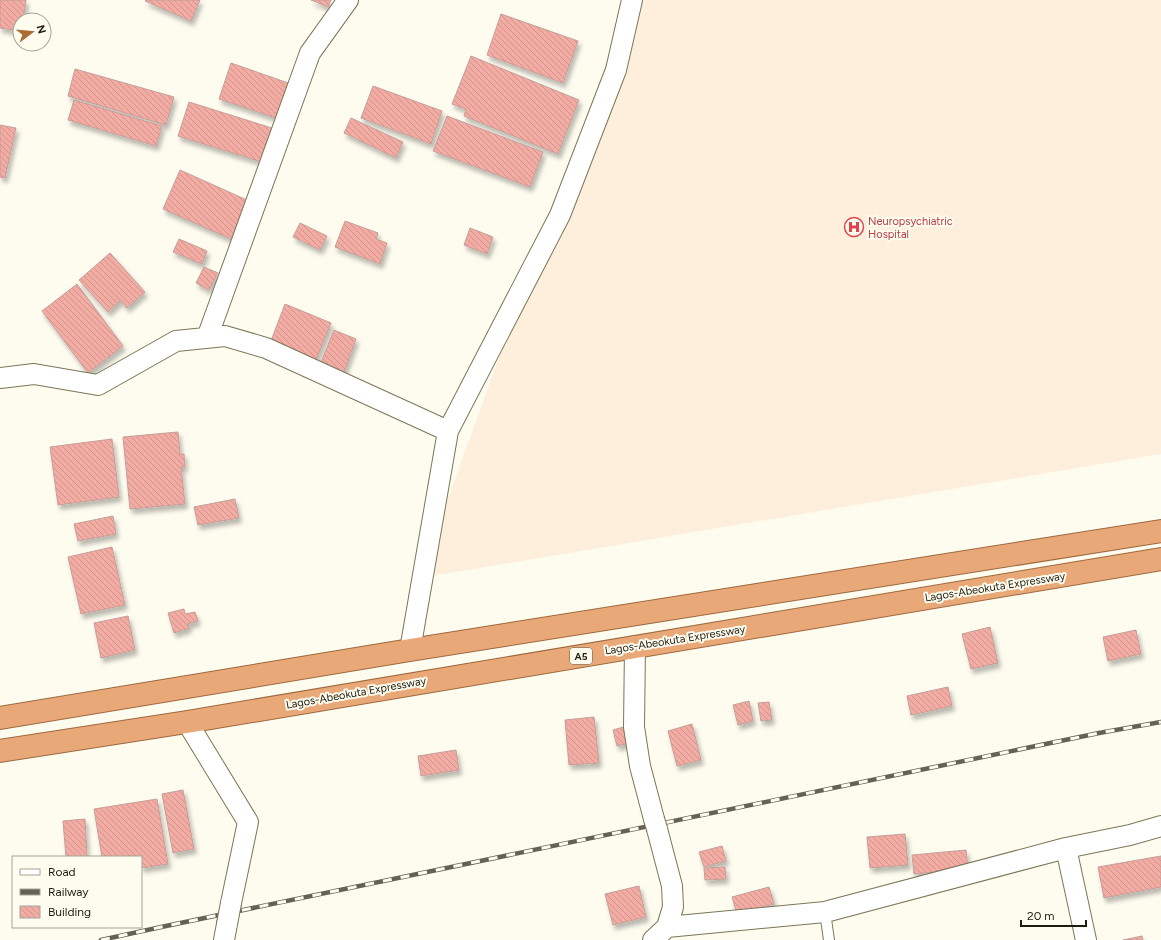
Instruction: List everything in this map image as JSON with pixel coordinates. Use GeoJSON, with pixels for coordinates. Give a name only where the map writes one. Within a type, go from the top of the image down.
{"type":"FeatureCollection","features":[{"type":"Feature","properties":{"kind":"highway"},"geometry":{"type":"LineString","coordinates":[[0,718],[410,650],[1161,531]]}},
{"type":"Feature","properties":{"kind":"highway","name":"Lagos-Abeokuta Expressway"},"geometry":{"type":"LineString","coordinates":[[0,752],[1161,559]]}},
{"type":"Feature","properties":{"kind":"street"},"geometry":{"type":"LineString","coordinates":[[207,338],[310,53],[348,0]]}},
{"type":"Feature","properties":{"kind":"street"},"geometry":{"type":"LineString","coordinates":[[410,650],[448,431],[560,215],[616,70],[632,0]]}},
{"type":"Feature","properties":{"kind":"street"},"geometry":{"type":"LineString","coordinates":[[0,378],[34,374],[98,385],[176,341],[225,336],[266,348],[448,431]]}},
{"type":"Feature","properties":{"kind":"street"},"geometry":{"type":"LineString","coordinates":[[635,646],[634,727],[640,766],[672,886],[673,907],[660,934]]}},
{"type":"Feature","properties":{"kind":"street"},"geometry":{"type":"LineString","coordinates":[[186,722],[248,822],[225,932]]}},
{"type":"Feature","properties":{"kind":"street"},"geometry":{"type":"LineString","coordinates":[[660,934],[824,912],[1066,848],[1130,835],[1161,826]]}},
{"type":"Feature","properties":{"kind":"street"},"geometry":{"type":"LineString","coordinates":[[1066,848],[1086,940]]}},
{"type":"Feature","properties":{"kind":"lane"},"geometry":{"type":"LineString","coordinates":[[824,912],[829,940]]}},
{"type":"Feature","properties":{"kind":"shaded area","name":"Neuropsychiatric Hospital"},"geometry":{"type":"Polygon","coordinates":[[[629,0],[1161,0],[1161,454],[419,578],[629,0]]]}},
{"type":"Feature","properties":{"kind":"building"},"geometry":{"type":"Polygon","coordinates":[[[0,0],[26,0],[24,12],[12,12],[12,30],[0,28],[0,0]]]}},
{"type":"Feature","properties":{"kind":"building"},"geometry":{"type":"Polygon","coordinates":[[[200,0],[191,21],[145,1],[200,0]]]}},
{"type":"Feature","properties":{"kind":"building"},"geometry":{"type":"Polygon","coordinates":[[[311,0],[331,0],[328,7],[311,0]]]}},
{"type":"Feature","properties":{"kind":"building"},"geometry":{"type":"Polygon","coordinates":[[[501,14],[578,41],[563,83],[487,55],[501,14]]]}},
{"type":"Feature","properties":{"kind":"building"},"geometry":{"type":"Polygon","coordinates":[[[471,56],[579,100],[558,154],[464,116],[466,109],[452,104],[471,56]]]}},
{"type":"Feature","properties":{"kind":"building"},"geometry":{"type":"Polygon","coordinates":[[[231,63],[291,84],[279,119],[219,99],[231,63]]]}},
{"type":"Feature","properties":{"kind":"building"},"geometry":{"type":"Polygon","coordinates":[[[75,69],[174,97],[166,125],[68,96],[75,69]]]}},
{"type":"Feature","properties":{"kind":"building"},"geometry":{"type":"Polygon","coordinates":[[[373,86],[442,111],[431,144],[361,118],[373,86]]]}},
{"type":"Feature","properties":{"kind":"building"},"geometry":{"type":"Polygon","coordinates":[[[74,100],[162,126],[156,146],[68,120],[74,100]]]}},
{"type":"Feature","properties":{"kind":"building"},"geometry":{"type":"Polygon","coordinates":[[[189,102],[275,129],[265,163],[178,136],[189,102]]]}},
{"type":"Feature","properties":{"kind":"building"},"geometry":{"type":"Polygon","coordinates":[[[447,116],[543,152],[530,187],[433,151],[447,116]]]}},
{"type":"Feature","properties":{"kind":"building"},"geometry":{"type":"Polygon","coordinates":[[[351,118],[403,142],[396,158],[344,133],[351,118]]]}},
{"type":"Feature","properties":{"kind":"building"},"geometry":{"type":"Polygon","coordinates":[[[0,125],[16,128],[5,178],[0,177],[0,125]]]}},
{"type":"Feature","properties":{"kind":"building"},"geometry":{"type":"Polygon","coordinates":[[[180,170],[249,201],[231,239],[163,209],[180,170]]]}},
{"type":"Feature","properties":{"kind":"building"},"geometry":{"type":"Polygon","coordinates":[[[345,221],[378,233],[376,239],[387,243],[380,264],[335,247],[345,221]]]}},
{"type":"Feature","properties":{"kind":"building"},"geometry":{"type":"Polygon","coordinates":[[[300,223],[327,236],[320,250],[293,237],[300,223]]]}},
{"type":"Feature","properties":{"kind":"building"},"geometry":{"type":"Polygon","coordinates":[[[470,228],[493,237],[487,254],[464,245],[470,228]]]}},
{"type":"Feature","properties":{"kind":"building"},"geometry":{"type":"Polygon","coordinates":[[[179,239],[207,251],[202,264],[173,252],[179,239]]]}},
{"type":"Feature","properties":{"kind":"building"},"geometry":{"type":"Polygon","coordinates":[[[110,253],[145,292],[127,308],[121,300],[108,312],[79,280],[110,253]]]}},
{"type":"Feature","properties":{"kind":"building"},"geometry":{"type":"Polygon","coordinates":[[[204,267],[218,273],[209,290],[196,283],[204,267]]]}},
{"type":"Feature","properties":{"kind":"building"},"geometry":{"type":"Polygon","coordinates":[[[77,284],[123,346],[88,373],[42,311],[77,284]]]}},
{"type":"Feature","properties":{"kind":"building"},"geometry":{"type":"Polygon","coordinates":[[[285,304],[331,323],[314,365],[269,346],[285,304]]]}},
{"type":"Feature","properties":{"kind":"building"},"geometry":{"type":"Polygon","coordinates":[[[334,330],[356,339],[344,372],[321,362],[334,330]]]}},
{"type":"Feature","properties":{"kind":"building"},"geometry":{"type":"Polygon","coordinates":[[[178,432],[180,454],[184,454],[185,467],[181,467],[185,504],[130,509],[123,437],[178,432]]]}},
{"type":"Feature","properties":{"kind":"building"},"geometry":{"type":"Polygon","coordinates":[[[112,439],[119,497],[58,505],[50,447],[112,439]]]}},
{"type":"Feature","properties":{"kind":"building"},"geometry":{"type":"Polygon","coordinates":[[[235,499],[239,518],[198,525],[194,507],[235,499]]]}},
{"type":"Feature","properties":{"kind":"building"},"geometry":{"type":"Polygon","coordinates":[[[113,516],[116,534],[78,541],[74,524],[113,516]]]}},
{"type":"Feature","properties":{"kind":"building"},"geometry":{"type":"Polygon","coordinates":[[[112,547],[125,605],[81,614],[68,557],[112,547]]]}},
{"type":"Feature","properties":{"kind":"building"},"geometry":{"type":"Polygon","coordinates":[[[184,609],[185,614],[195,612],[198,621],[188,624],[189,628],[174,633],[168,613],[184,609]]]}},
{"type":"Feature","properties":{"kind":"building"},"geometry":{"type":"Polygon","coordinates":[[[128,616],[135,650],[101,658],[94,623],[128,616]]]}},
{"type":"Feature","properties":{"kind":"building"},"geometry":{"type":"Polygon","coordinates":[[[990,627],[998,663],[971,669],[962,634],[990,627]]]}},
{"type":"Feature","properties":{"kind":"building"},"geometry":{"type":"Polygon","coordinates":[[[1136,630],[1141,654],[1108,661],[1103,637],[1136,630]]]}},
{"type":"Feature","properties":{"kind":"building"},"geometry":{"type":"Polygon","coordinates":[[[948,687],[952,706],[911,715],[907,696],[948,687]]]}},
{"type":"Feature","properties":{"kind":"building"},"geometry":{"type":"Polygon","coordinates":[[[749,701],[753,721],[738,725],[733,705],[749,701]]]}},
{"type":"Feature","properties":{"kind":"building"},"geometry":{"type":"Polygon","coordinates":[[[769,702],[772,720],[761,721],[758,703],[769,702]]]}},
{"type":"Feature","properties":{"kind":"building"},"geometry":{"type":"Polygon","coordinates":[[[594,717],[599,763],[569,765],[565,720],[594,717]]]}},
{"type":"Feature","properties":{"kind":"building"},"geometry":{"type":"Polygon","coordinates":[[[692,724],[701,760],[677,766],[668,731],[692,724]]]}},
{"type":"Feature","properties":{"kind":"building"},"geometry":{"type":"Polygon","coordinates":[[[627,726],[631,743],[617,746],[613,730],[627,726]]]}},
{"type":"Feature","properties":{"kind":"building"},"geometry":{"type":"Polygon","coordinates":[[[456,750],[459,770],[421,776],[418,756],[456,750]]]}},
{"type":"Feature","properties":{"kind":"building"},"geometry":{"type":"Polygon","coordinates":[[[183,790],[194,849],[173,853],[162,794],[183,790]]]}},
{"type":"Feature","properties":{"kind":"building"},"geometry":{"type":"Polygon","coordinates":[[[157,799],[168,864],[142,868],[142,856],[102,856],[94,809],[157,799]]]}},
{"type":"Feature","properties":{"kind":"building"},"geometry":{"type":"Polygon","coordinates":[[[85,819],[87,856],[66,856],[63,821],[85,819]]]}},
{"type":"Feature","properties":{"kind":"building"},"geometry":{"type":"Polygon","coordinates":[[[905,834],[908,865],[870,868],[867,837],[905,834]]]}},
{"type":"Feature","properties":{"kind":"building"},"geometry":{"type":"Polygon","coordinates":[[[722,846],[726,861],[704,867],[699,852],[722,846]]]}},
{"type":"Feature","properties":{"kind":"building"},"geometry":{"type":"Polygon","coordinates":[[[966,850],[968,869],[914,874],[912,855],[966,850]]]}},
{"type":"Feature","properties":{"kind":"building"},"geometry":{"type":"Polygon","coordinates":[[[1161,856],[1161,887],[1104,898],[1098,867],[1161,856]]]}},
{"type":"Feature","properties":{"kind":"building"},"geometry":{"type":"Polygon","coordinates":[[[725,867],[726,879],[705,880],[704,868],[725,867]]]}},
{"type":"Feature","properties":{"kind":"building"},"geometry":{"type":"Polygon","coordinates":[[[639,886],[646,917],[613,925],[605,894],[639,886]]]}},
{"type":"Feature","properties":{"kind":"building"},"geometry":{"type":"Polygon","coordinates":[[[769,887],[774,904],[737,914],[732,897],[769,887]]]}},
{"type":"Feature","properties":{"kind":"building"},"geometry":{"type":"Polygon","coordinates":[[[1142,936],[1143,940],[1123,940],[1142,936]]]}},
{"type":"Feature","properties":{"kind":"railway"},"geometry":{"type":"LineString","coordinates":[[101,940],[1099,733],[1161,722]]}},
{"type":"Feature","properties":{"kind":"place","name":"Neuropsychiatric Hospital"},"geometry":{"type":"Point","coordinates":[854,227]}}]}
